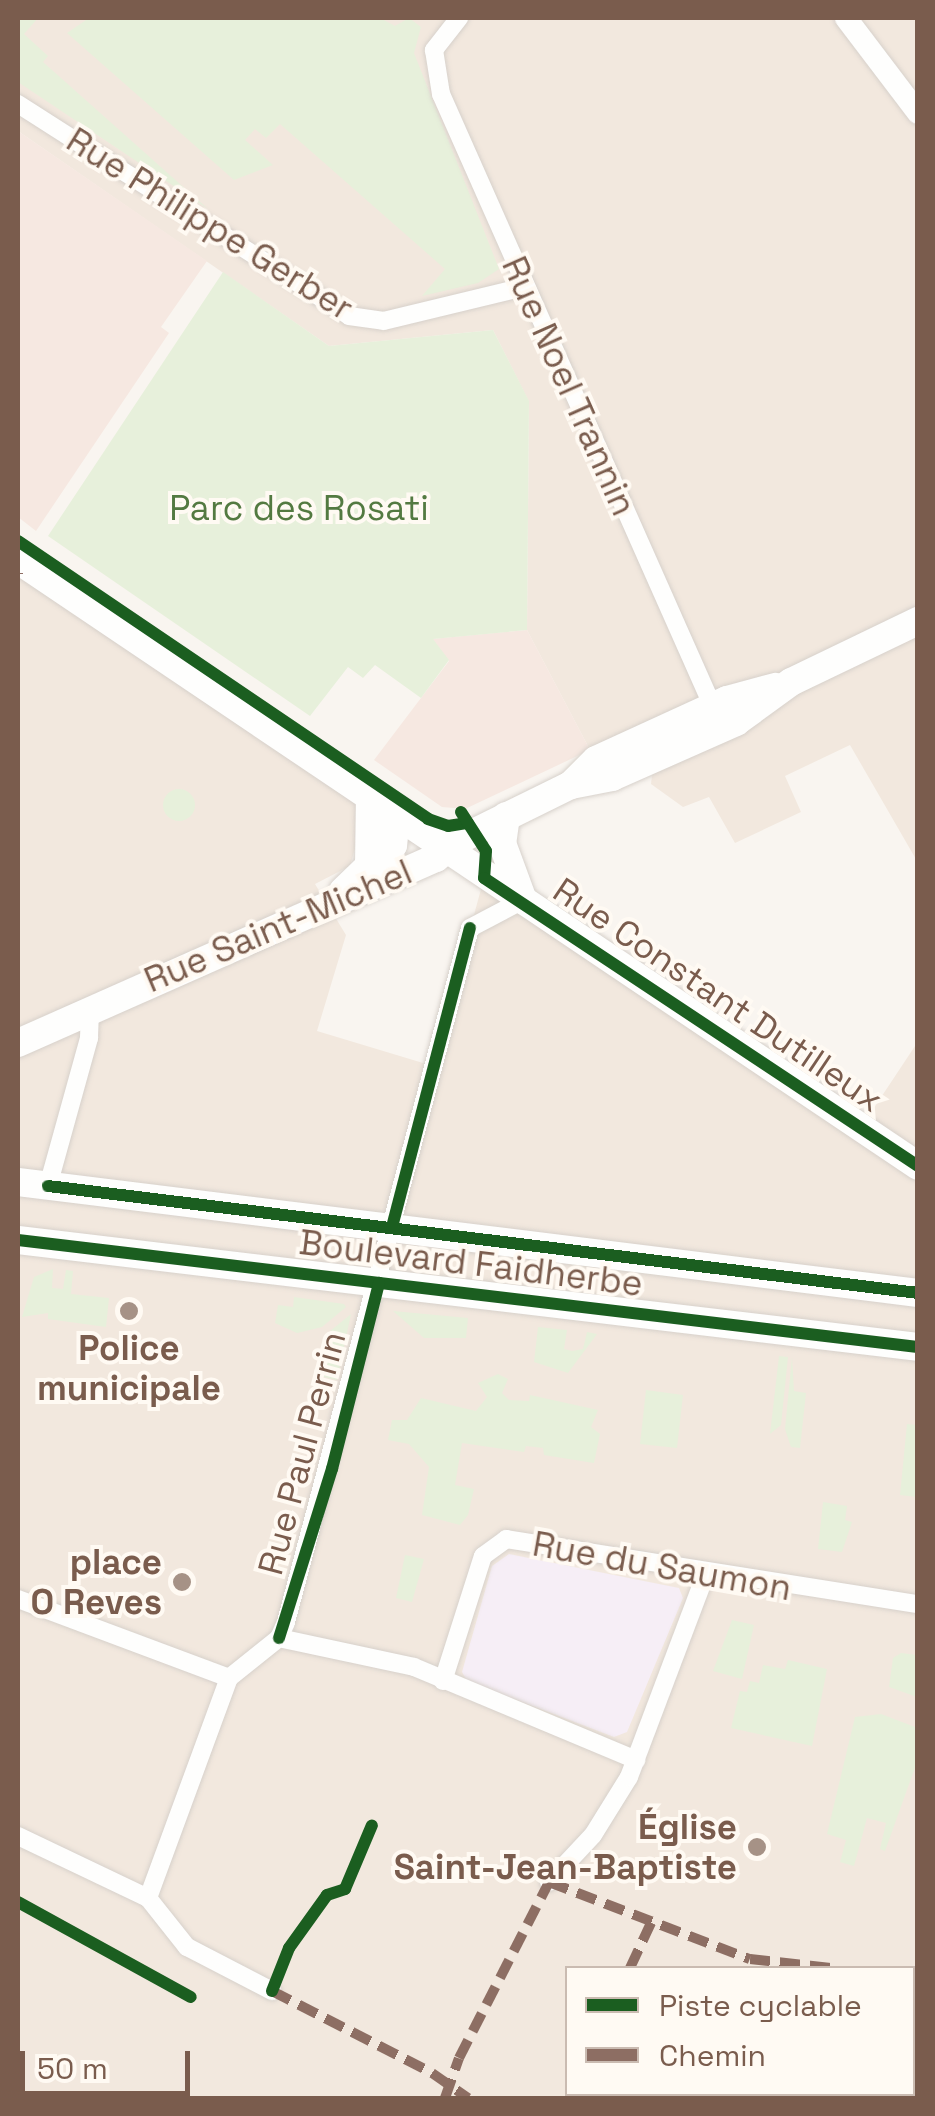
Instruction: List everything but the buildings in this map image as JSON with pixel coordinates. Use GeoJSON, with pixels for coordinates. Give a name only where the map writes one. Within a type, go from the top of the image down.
{"type":"FeatureCollection","features":[{"type":"Feature","properties":{"kind":"main road","name":"Rue Constant Dutilleux"},"geometry":{"type":"LineString","coordinates":[[18,560],[918,1166]]}},
{"type":"Feature","properties":{"kind":"main road","name":"Rue Saint-Michel"},"geometry":{"type":"LineString","coordinates":[[572,785],[596,760],[711,707],[791,682],[918,621]]}},
{"type":"Feature","properties":{"kind":"main road","name":"Rue Saint-Michel"},"geometry":{"type":"LineString","coordinates":[[18,1044],[335,899],[407,872],[506,816],[572,785],[612,777],[694,742],[736,722],[791,682]]}},
{"type":"Feature","properties":{"kind":"main road"},"geometry":{"type":"LineString","coordinates":[[368,866],[370,796]]}},
{"type":"Feature","properties":{"kind":"main road"},"geometry":{"type":"LineString","coordinates":[[335,899],[393,845],[397,812]]}},
{"type":"Feature","properties":{"kind":"main road"},"geometry":{"type":"LineString","coordinates":[[506,816],[502,844],[523,900]]}},
{"type":"Feature","properties":{"kind":"main road","name":"Boulevard Faidherbe"},"geometry":{"type":"LineString","coordinates":[[18,1182],[918,1292]]}},
{"type":"Feature","properties":{"kind":"main road","name":"Boulevard Faidherbe"},"geometry":{"type":"LineString","coordinates":[[18,1240],[918,1348]]}},
{"type":"Feature","properties":{"kind":"street"},"geometry":{"type":"LineString","coordinates":[[846,18],[918,113]]}},
{"type":"Feature","properties":{"kind":"street","name":"Rue Noel Trannin"},"geometry":{"type":"LineString","coordinates":[[445,21],[434,50],[436,79],[711,707]]}},
{"type":"Feature","properties":{"kind":"street","name":"Rue Philippe Gerber"},"geometry":{"type":"LineString","coordinates":[[18,104],[349,316],[384,321],[525,287]]}},
{"type":"Feature","properties":{"kind":"street"},"geometry":{"type":"LineString","coordinates":[[694,742],[711,707]]}},
{"type":"Feature","properties":{"kind":"street"},"geometry":{"type":"LineString","coordinates":[[392,1227],[470,928],[523,900]]}},
{"type":"Feature","properties":{"kind":"street"},"geometry":{"type":"LineString","coordinates":[[48,1186],[89,1038],[90,1009]]}},
{"type":"Feature","properties":{"kind":"street","name":"Rue Paul Perrin"},"geometry":{"type":"LineString","coordinates":[[279,1638],[332,1470],[392,1227]]}},
{"type":"Feature","properties":{"kind":"street","name":"Rue du Saumon"},"geometry":{"type":"LineString","coordinates":[[443,1681],[483,1556],[506,1540],[705,1576],[918,1604]]}},
{"type":"Feature","properties":{"kind":"street"},"geometry":{"type":"LineString","coordinates":[[550,1882],[593,1835],[636,1760],[705,1576]]}},
{"type":"Feature","properties":{"kind":"street"},"geometry":{"type":"LineString","coordinates":[[18,1599],[229,1678]]}},
{"type":"Feature","properties":{"kind":"street"},"geometry":{"type":"LineString","coordinates":[[148,1898],[229,1678],[279,1638],[414,1667],[636,1760]]}},
{"type":"Feature","properties":{"kind":"street"},"geometry":{"type":"LineString","coordinates":[[18,1836],[148,1898],[187,1947],[272,1991]]}},
{"type":"Feature","properties":{"kind":"shaded area"},"geometry":{"type":"Polygon","coordinates":[[[18,18],[917,18],[917,861],[850,745],[785,776],[801,812],[735,843],[709,797],[683,807],[651,784],[652,775],[590,750],[527,630],[529,402],[493,330],[329,346],[18,131],[18,18]]]}},
{"type":"Feature","properties":{"kind":"shaded area"},"geometry":{"type":"Polygon","coordinates":[[[18,131],[207,261],[161,327],[169,333],[36,531],[18,517],[18,131]]]}},
{"type":"Feature","properties":{"kind":"shaded area"},"geometry":{"type":"Polygon","coordinates":[[[18,560],[370,796],[350,866],[315,884],[346,935],[317,1031],[433,1066],[484,878],[862,1126],[917,1043],[917,2098],[18,2098],[18,560]]]}},
{"type":"Feature","properties":{"kind":"shaded area"},"geometry":{"type":"Polygon","coordinates":[[[527,630],[590,750],[465,809],[442,807],[374,760],[449,661],[432,639],[527,630]]]}},
{"type":"Feature","properties":{"kind":"shaded area"},"geometry":{"type":"Polygon","coordinates":[[[509,1554],[679,1588],[683,1598],[627,1732],[614,1737],[467,1681],[462,1672],[492,1566],[509,1554]]]}},
{"type":"Feature","properties":{"kind":"green space"},"geometry":{"type":"Polygon","coordinates":[[[18,18],[38,18],[24,34],[48,56],[43,62],[208,209],[18,82],[18,18]]]}},
{"type":"Feature","properties":{"kind":"green space"},"geometry":{"type":"Polygon","coordinates":[[[89,18],[380,18],[395,26],[409,18],[421,27],[414,53],[499,269],[478,283],[422,296],[445,269],[280,124],[266,138],[255,129],[245,140],[273,165],[234,180],[67,33],[89,18]]]}},
{"type":"Feature","properties":{"kind":"green space","name":"Parc des Rosati"},"geometry":{"type":"Polygon","coordinates":[[[223,272],[329,346],[493,330],[529,401],[527,630],[433,639],[449,660],[421,698],[375,665],[363,678],[348,667],[310,716],[48,536],[223,272]]]}},
{"type":"Feature","properties":{"kind":"green space"},"geometry":{"type":"Polygon","coordinates":[[[179,789],[190,794],[195,805],[190,816],[179,821],[168,816],[163,805],[168,794],[179,789]]]}},
{"type":"Feature","properties":{"kind":"green space"},"geometry":{"type":"Polygon","coordinates":[[[53,1269],[52,1288],[63,1289],[66,1270],[73,1271],[71,1294],[109,1298],[106,1327],[48,1319],[48,1313],[22,1317],[34,1277],[53,1269]]]}},
{"type":"Feature","properties":{"kind":"green space"},"geometry":{"type":"Polygon","coordinates":[[[294,1297],[346,1307],[322,1327],[297,1333],[275,1323],[278,1305],[293,1307],[294,1297]]]}},
{"type":"Feature","properties":{"kind":"green space"},"geometry":{"type":"Polygon","coordinates":[[[393,1311],[468,1318],[466,1338],[424,1338],[393,1311]]]}},
{"type":"Feature","properties":{"kind":"green space"},"geometry":{"type":"Polygon","coordinates":[[[351,1314],[337,1380],[316,1375],[329,1332],[351,1314]]]}},
{"type":"Feature","properties":{"kind":"green space"},"geometry":{"type":"Polygon","coordinates":[[[538,1327],[567,1330],[564,1349],[572,1351],[583,1349],[587,1332],[597,1334],[568,1373],[534,1362],[538,1327]]]}},
{"type":"Feature","properties":{"kind":"green space"},"geometry":{"type":"Polygon","coordinates":[[[779,1356],[788,1357],[781,1425],[770,1434],[779,1356]]]}},
{"type":"Feature","properties":{"kind":"green space"},"geometry":{"type":"Polygon","coordinates":[[[792,1357],[794,1391],[806,1393],[800,1448],[791,1447],[785,1429],[792,1357]]]}},
{"type":"Feature","properties":{"kind":"green space"},"geometry":{"type":"Polygon","coordinates":[[[498,1374],[508,1379],[502,1393],[509,1400],[529,1401],[530,1395],[598,1410],[591,1427],[600,1434],[594,1463],[544,1455],[543,1448],[526,1446],[524,1452],[462,1443],[455,1485],[474,1489],[468,1515],[460,1525],[422,1515],[429,1467],[409,1444],[388,1440],[392,1420],[407,1420],[421,1398],[476,1411],[487,1397],[478,1383],[498,1374]]]}},
{"type":"Feature","properties":{"kind":"green space"},"geometry":{"type":"Polygon","coordinates":[[[646,1390],[683,1395],[677,1448],[640,1444],[646,1390]]]}},
{"type":"Feature","properties":{"kind":"green space"},"geometry":{"type":"Polygon","coordinates":[[[907,1424],[917,1425],[917,1497],[900,1495],[907,1424]]]}},
{"type":"Feature","properties":{"kind":"green space"},"geometry":{"type":"Polygon","coordinates":[[[823,1502],[847,1506],[845,1520],[852,1522],[842,1552],[818,1549],[823,1502]]]}},
{"type":"Feature","properties":{"kind":"green space"},"geometry":{"type":"Polygon","coordinates":[[[405,1555],[424,1559],[412,1602],[396,1598],[405,1555]]]}},
{"type":"Feature","properties":{"kind":"green space"},"geometry":{"type":"Polygon","coordinates":[[[732,1620],[754,1625],[742,1679],[713,1671],[732,1620]]]}},
{"type":"Feature","properties":{"kind":"green space"},"geometry":{"type":"Polygon","coordinates":[[[901,1653],[917,1655],[917,1697],[889,1687],[893,1658],[901,1653]]]}},
{"type":"Feature","properties":{"kind":"green space"},"geometry":{"type":"Polygon","coordinates":[[[788,1660],[827,1669],[812,1746],[731,1728],[740,1691],[747,1692],[750,1681],[759,1683],[763,1665],[785,1669],[788,1660]]]}},
{"type":"Feature","properties":{"kind":"green space"},"geometry":{"type":"Polygon","coordinates":[[[881,1714],[915,1727],[917,1762],[885,1851],[880,1849],[886,1823],[867,1818],[854,1866],[840,1862],[846,1840],[827,1834],[855,1717],[881,1714]]]}},
{"type":"Feature","properties":{"kind":"marked path"},"geometry":{"type":"LineString","coordinates":[[445,2098],[459,2058],[549,1882],[750,1959],[813,1966]]}},
{"type":"Feature","properties":{"kind":"marked path"},"geometry":{"type":"LineString","coordinates":[[631,1966],[651,1923]]}},
{"type":"Feature","properties":{"kind":"marked path"},"geometry":{"type":"LineString","coordinates":[[272,1991],[432,2073],[468,2098]]}},
{"type":"Feature","properties":{"kind":"cycle path"},"geometry":{"type":"LineString","coordinates":[[18,541],[428,819],[448,826],[468,823]]}},
{"type":"Feature","properties":{"kind":"cycle path"},"geometry":{"type":"LineString","coordinates":[[461,812],[486,851],[484,878],[918,1166]]}},
{"type":"Feature","properties":{"kind":"cycle path"},"geometry":{"type":"LineString","coordinates":[[392,1227],[470,928]]}},
{"type":"Feature","properties":{"kind":"cycle path"},"geometry":{"type":"LineString","coordinates":[[48,1186],[918,1293]]}},
{"type":"Feature","properties":{"kind":"cycle path"},"geometry":{"type":"LineString","coordinates":[[18,1240],[918,1347]]}},
{"type":"Feature","properties":{"kind":"cycle path"},"geometry":{"type":"LineString","coordinates":[[279,1638],[332,1469],[379,1283]]}},
{"type":"Feature","properties":{"kind":"cycle path"},"geometry":{"type":"LineString","coordinates":[[272,1991],[289,1948],[327,1895],[345,1889],[372,1825]]}},
{"type":"Feature","properties":{"kind":"cycle path"},"geometry":{"type":"LineString","coordinates":[[18,1902],[191,1997]]}},
{"type":"Feature","properties":{"kind":"place","name":"Police municipale"},"geometry":{"type":"Point","coordinates":[129,1311]}},
{"type":"Feature","properties":{"kind":"place","name":"place O Reves"},"geometry":{"type":"Point","coordinates":[182,1582]}},
{"type":"Feature","properties":{"kind":"place","name":"Église Saint-Jean-Baptiste"},"geometry":{"type":"Point","coordinates":[757,1847]}}]}
